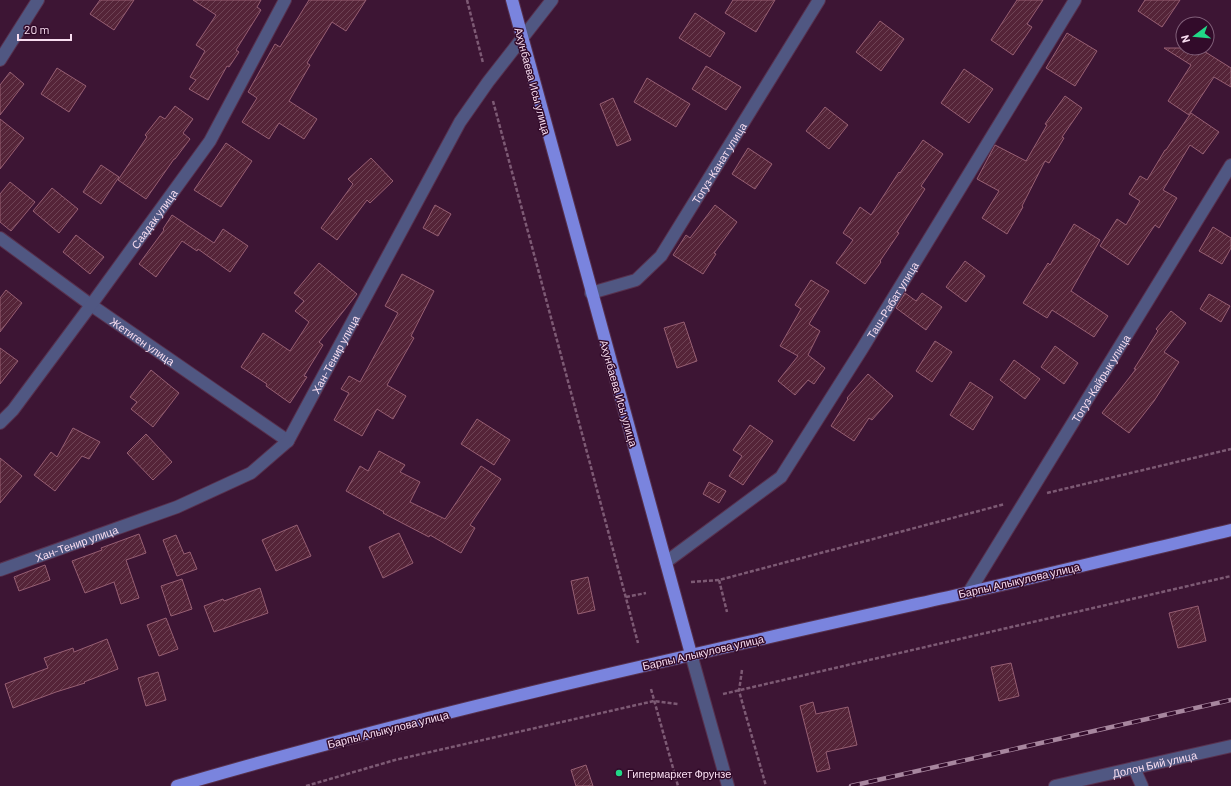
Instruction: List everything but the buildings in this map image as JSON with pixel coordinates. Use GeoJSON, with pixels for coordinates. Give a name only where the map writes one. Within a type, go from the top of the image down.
{"type":"FeatureCollection","features":[{"type":"Feature","properties":{"kind":"main road","name":"Ахунбаева Исы улица"},"geometry":{"type":"LineString","coordinates":[[512,0],[591,294],[691,654]]}},
{"type":"Feature","properties":{"kind":"main road","name":"Барпы Алыкулова улица"},"geometry":{"type":"LineString","coordinates":[[177,786],[278,757],[392,727],[691,654],[969,592],[1231,530]]}},
{"type":"Feature","properties":{"kind":"street"},"geometry":{"type":"LineString","coordinates":[[0,60],[38,0]]}},
{"type":"Feature","properties":{"kind":"street","name":"Саадак улица"},"geometry":{"type":"LineString","coordinates":[[0,424],[13,410],[92,305],[210,141],[285,0]]}},
{"type":"Feature","properties":{"kind":"street","name":"Хан-Тенир улица"},"geometry":{"type":"LineString","coordinates":[[0,570],[184,504],[251,473],[288,441],[460,122],[488,82],[552,0]]}},
{"type":"Feature","properties":{"kind":"street","name":"Тогуз-Канат улица"},"geometry":{"type":"LineString","coordinates":[[591,294],[636,280],[661,256],[819,0]]}},
{"type":"Feature","properties":{"kind":"street","name":"Таш-Рабат улица"},"geometry":{"type":"LineString","coordinates":[[666,562],[781,477],[862,349],[1075,0]]}},
{"type":"Feature","properties":{"kind":"street","name":"Тогуз-Кайрык улица"},"geometry":{"type":"LineString","coordinates":[[969,592],[1231,165]]}},
{"type":"Feature","properties":{"kind":"street","name":"Жетиген улица"},"geometry":{"type":"LineString","coordinates":[[0,238],[92,305],[288,441]]}},
{"type":"Feature","properties":{"kind":"street","name":"Ахунбаева Исы улица"},"geometry":{"type":"LineString","coordinates":[[691,654],[728,786]]}},
{"type":"Feature","properties":{"kind":"street","name":"Долон Бий улица"},"geometry":{"type":"LineString","coordinates":[[1055,786],[1231,746]]}},
{"type":"Feature","properties":{"kind":"street"},"geometry":{"type":"LineString","coordinates":[[1134,768],[1142,786]]}},
{"type":"Feature","properties":{"kind":"path"},"geometry":{"type":"LineString","coordinates":[[467,0],[638,643]]}},
{"type":"Feature","properties":{"kind":"path"},"geometry":{"type":"LineString","coordinates":[[691,582],[719,580],[1026,498],[1231,449]]}},
{"type":"Feature","properties":{"kind":"path"},"geometry":{"type":"LineString","coordinates":[[723,694],[1231,576]]}},
{"type":"Feature","properties":{"kind":"path"},"geometry":{"type":"LineString","coordinates":[[719,580],[727,612]]}},
{"type":"Feature","properties":{"kind":"path"},"geometry":{"type":"LineString","coordinates":[[626,597],[646,593]]}},
{"type":"Feature","properties":{"kind":"path"},"geometry":{"type":"LineString","coordinates":[[742,670],[739,690],[766,786]]}},
{"type":"Feature","properties":{"kind":"path"},"geometry":{"type":"LineString","coordinates":[[651,689],[678,786]]}},
{"type":"Feature","properties":{"kind":"path"},"geometry":{"type":"LineString","coordinates":[[306,786],[395,760],[654,701],[678,704]]}},
{"type":"Feature","properties":{"kind":"railway"},"geometry":{"type":"LineString","coordinates":[[851,786],[1231,700]]}},
{"type":"Feature","properties":{"kind":"place","name":"Гипермаркет Фрунзе"},"geometry":{"type":"Point","coordinates":[619,773]}}]}
